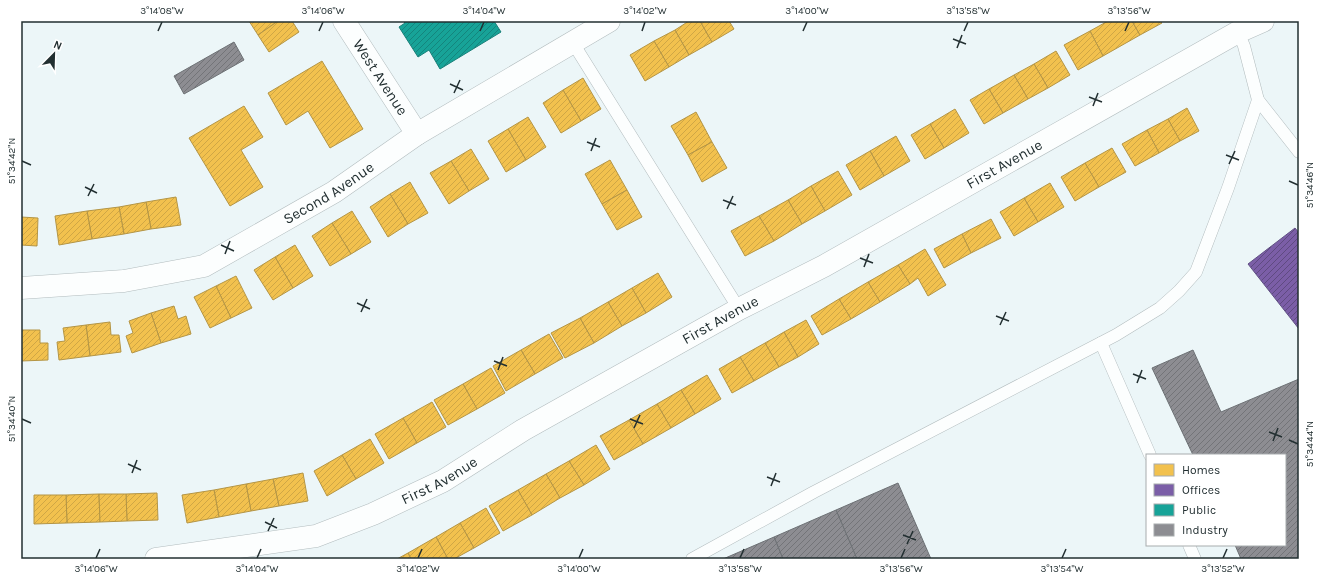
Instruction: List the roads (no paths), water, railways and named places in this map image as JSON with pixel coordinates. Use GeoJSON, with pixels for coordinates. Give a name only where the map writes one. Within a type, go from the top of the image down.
{"type":"FeatureCollection","features":[{"type":"Feature","properties":{"kind":"street","name":"West Avenue"},"geometry":{"type":"LineString","coordinates":[[344,21],[417,134]]}},
{"type":"Feature","properties":{"kind":"street","name":"Second Avenue"},"geometry":{"type":"LineString","coordinates":[[21,288],[124,281],[204,266],[334,192],[417,134],[609,21]]}},
{"type":"Feature","properties":{"kind":"street","name":"First Avenue"},"geometry":{"type":"LineString","coordinates":[[156,559],[316,536],[373,514],[443,481],[523,430],[740,309],[824,266],[1236,27],[1264,21]]}},
{"type":"Feature","properties":{"kind":"lane"},"geometry":{"type":"LineString","coordinates":[[1236,27],[1244,46],[1258,100],[1299,152]]}},
{"type":"Feature","properties":{"kind":"lane"},"geometry":{"type":"LineString","coordinates":[[573,43],[740,309]]}},
{"type":"Feature","properties":{"kind":"lane"},"geometry":{"type":"LineString","coordinates":[[692,559],[814,492],[1101,343],[1160,308],[1179,291],[1196,272],[1228,188],[1258,100]]}},
{"type":"Feature","properties":{"kind":"lane"},"geometry":{"type":"LineString","coordinates":[[1101,343],[1150,454]]}},
{"type":"Feature","properties":{"kind":"lane"},"geometry":{"type":"LineString","coordinates":[[1188,546],[1195,559]]}}]}
